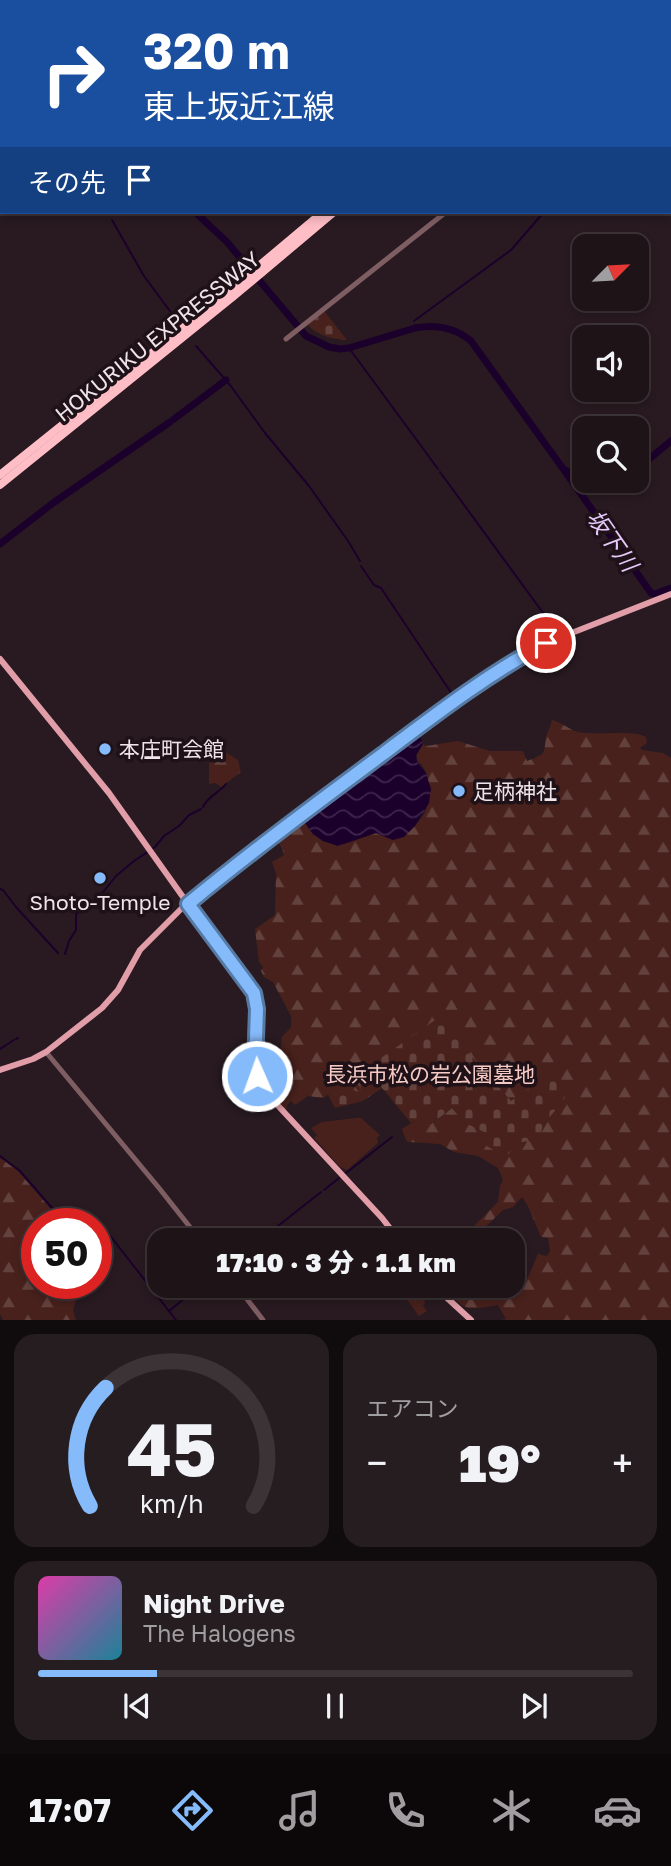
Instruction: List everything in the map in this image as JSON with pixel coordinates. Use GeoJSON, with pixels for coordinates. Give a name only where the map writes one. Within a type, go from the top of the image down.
{"type":"FeatureCollection","features":[{"type":"Feature","properties":{"kind":"highway","name":"HOKURIKU EXPRESSWAY"},"geometry":{"type":"LineString","coordinates":[[270,262],[321,214]]}},
{"type":"Feature","properties":{"kind":"highway","name":"HOKURIKU EXPRESSWAY"},"geometry":{"type":"LineString","coordinates":[[0,485],[331,214]]}},
{"type":"Feature","properties":{"kind":"highway","name":"HOKURIKU EXPRESSWAY"},"geometry":{"type":"LineString","coordinates":[[0,475],[232,294]]}},
{"type":"Feature","properties":{"kind":"main road"},"geometry":{"type":"LineString","coordinates":[[0,1070],[46,1052],[110,1000],[140,950],[188,904],[364,767],[495,672],[554,640],[671,594]]}},
{"type":"Feature","properties":{"kind":"main road"},"geometry":{"type":"LineString","coordinates":[[0,659],[97,778],[254,993],[257,1009],[255,1068],[261,1086],[390,1228]]}},
{"type":"Feature","properties":{"kind":"main road"},"geometry":{"type":"LineString","coordinates":[[447,1298],[471,1320]]}},
{"type":"Feature","properties":{"kind":"street"},"geometry":{"type":"LineString","coordinates":[[286,339],[443,214]]}},
{"type":"Feature","properties":{"kind":"street"},"geometry":{"type":"LineString","coordinates":[[46,1052],[191,1228]]}},
{"type":"Feature","properties":{"kind":"street"},"geometry":{"type":"LineString","coordinates":[[246,1298],[263,1320]]}},
{"type":"Feature","properties":{"kind":"green space"},"geometry":{"type":"Polygon","coordinates":[[[324,311],[347,340],[326,336],[308,325],[324,311]]]}},
{"type":"Feature","properties":{"kind":"green space"},"geometry":{"type":"Polygon","coordinates":[[[552,720],[578,732],[640,735],[646,737],[647,743],[640,748],[642,750],[663,753],[671,758],[671,1320],[501,1320],[506,1319],[498,1305],[471,1308],[461,1305],[454,1298],[525,1298],[525,1279],[538,1254],[547,1256],[550,1251],[548,1238],[541,1237],[522,1197],[484,1228],[472,1228],[498,1202],[503,1180],[498,1168],[478,1156],[454,1152],[440,1144],[408,1142],[402,1129],[419,1118],[431,1124],[452,1108],[464,1122],[487,1133],[522,1142],[539,1139],[543,1125],[564,1100],[553,1073],[511,1101],[399,1046],[371,1065],[375,1069],[357,1083],[361,1089],[357,1093],[332,1092],[323,1098],[308,1096],[295,1105],[291,1101],[286,1111],[266,1087],[258,1070],[277,1060],[282,1037],[291,1027],[291,1016],[273,982],[264,977],[261,971],[263,967],[259,962],[255,929],[275,915],[276,873],[272,862],[284,855],[278,841],[304,821],[313,834],[338,846],[376,833],[393,840],[415,826],[427,807],[427,774],[417,760],[423,744],[426,746],[458,741],[490,751],[523,751],[527,761],[542,753],[552,720]]]}},
{"type":"Feature","properties":{"kind":"green space"},"geometry":{"type":"Polygon","coordinates":[[[227,753],[238,760],[241,772],[221,787],[216,783],[209,784],[209,763],[227,753]]]}},
{"type":"Feature","properties":{"kind":"green space","name":"長浜市松の岩公園墓地"},"geometry":{"type":"Polygon","coordinates":[[[438,1018],[511,1101],[553,1072],[567,1086],[564,1100],[543,1125],[539,1140],[522,1142],[508,1154],[499,1153],[483,1144],[486,1133],[464,1122],[452,1108],[431,1124],[419,1119],[411,1123],[382,1088],[363,1101],[335,1108],[328,1095],[353,1089],[357,1092],[361,1089],[357,1083],[375,1069],[371,1065],[438,1018]]]}},
{"type":"Feature","properties":{"kind":"green space"},"geometry":{"type":"Polygon","coordinates":[[[361,1118],[380,1135],[377,1138],[378,1143],[347,1170],[340,1167],[314,1138],[317,1135],[311,1128],[322,1122],[361,1118]]]}},
{"type":"Feature","properties":{"kind":"green space"},"geometry":{"type":"Polygon","coordinates":[[[0,1158],[17,1170],[50,1208],[21,1208],[21,1299],[76,1299],[73,1311],[76,1320],[3,1320],[0,1314],[0,1158]]]}},
{"type":"Feature","properties":{"kind":"green space"},"geometry":{"type":"Polygon","coordinates":[[[406,1298],[424,1298],[423,1306],[427,1311],[419,1316],[406,1298]]]}},
{"type":"Feature","properties":{"kind":"water"},"geometry":{"type":"Polygon","coordinates":[[[420,736],[423,744],[416,755],[431,789],[429,803],[415,826],[404,837],[393,840],[376,833],[338,846],[313,834],[304,821],[420,736]]]}},
{"type":"Feature","properties":{"kind":"waterway"},"geometry":{"type":"LineString","coordinates":[[197,214],[227,242],[306,336],[340,349],[415,328]]}},
{"type":"Feature","properties":{"kind":"waterway"},"geometry":{"type":"LineString","coordinates":[[414,321],[511,250],[542,214]]}},
{"type":"Feature","properties":{"kind":"waterway"},"geometry":{"type":"LineString","coordinates":[[112,220],[144,276],[175,318]]}},
{"type":"Feature","properties":{"kind":"waterway","name":"坂下川"},"geometry":{"type":"LineString","coordinates":[[415,328],[444,328],[458,332],[471,341],[651,593],[671,588]]}},
{"type":"Feature","properties":{"kind":"waterway"},"geometry":{"type":"LineString","coordinates":[[196,346],[309,486],[360,561]]}},
{"type":"Feature","properties":{"kind":"waterway"},"geometry":{"type":"LineString","coordinates":[[349,348],[438,469]]}},
{"type":"Feature","properties":{"kind":"waterway"},"geometry":{"type":"LineString","coordinates":[[174,419],[226,380]]}},
{"type":"Feature","properties":{"kind":"waterway"},"geometry":{"type":"LineString","coordinates":[[0,544],[53,503],[170,422]]}},
{"type":"Feature","properties":{"kind":"waterway"},"geometry":{"type":"LineString","coordinates":[[649,459],[671,441]]}},
{"type":"Feature","properties":{"kind":"waterway"},"geometry":{"type":"LineString","coordinates":[[565,470],[572,473]]}},
{"type":"Feature","properties":{"kind":"waterway"},"geometry":{"type":"LineString","coordinates":[[440,472],[557,632]]}},
{"type":"Feature","properties":{"kind":"waterway"},"geometry":{"type":"LineString","coordinates":[[361,566],[374,585],[381,588],[454,697]]}},
{"type":"Feature","properties":{"kind":"waterway"},"geometry":{"type":"LineString","coordinates":[[203,807],[226,784]]}},
{"type":"Feature","properties":{"kind":"waterway"},"geometry":{"type":"LineString","coordinates":[[65,954],[76,930],[76,914],[100,896],[116,876],[155,847],[189,815],[201,809]]}},
{"type":"Feature","properties":{"kind":"waterway"},"geometry":{"type":"LineString","coordinates":[[0,889],[58,953]]}},
{"type":"Feature","properties":{"kind":"waterway"},"geometry":{"type":"LineString","coordinates":[[0,1049],[14,1040]]}},
{"type":"Feature","properties":{"kind":"waterway"},"geometry":{"type":"LineString","coordinates":[[346,1173],[392,1137]]}},
{"type":"Feature","properties":{"kind":"waterway"},"geometry":{"type":"LineString","coordinates":[[0,1156],[20,1171],[52,1208]]}},
{"type":"Feature","properties":{"kind":"waterway"},"geometry":{"type":"LineString","coordinates":[[324,1190],[339,1178]]}},
{"type":"Feature","properties":{"kind":"waterway"},"geometry":{"type":"LineString","coordinates":[[275,1228],[321,1192]]}},
{"type":"Feature","properties":{"kind":"waterway"},"geometry":{"type":"LineString","coordinates":[[112,1238],[176,1320]]}},
{"type":"Feature","properties":{"kind":"waterway"},"geometry":{"type":"LineString","coordinates":[[169,1311],[185,1298]]}},
{"type":"Feature","properties":{"kind":"place","name":"本庄町会館"},"geometry":{"type":"Point","coordinates":[105,749]}},
{"type":"Feature","properties":{"kind":"place","name":"足柄神社"},"geometry":{"type":"Point","coordinates":[459,791]}},
{"type":"Feature","properties":{"kind":"place","name":"Shoto-Temple"},"geometry":{"type":"Point","coordinates":[100,878]}},
{"type":"Feature","properties":{"kind":"route"},"geometry":{"type":"LineString","coordinates":[[257,1076],[257,1009],[254,993],[188,904],[235,865],[457,699],[495,672],[546,643]]}}]}
